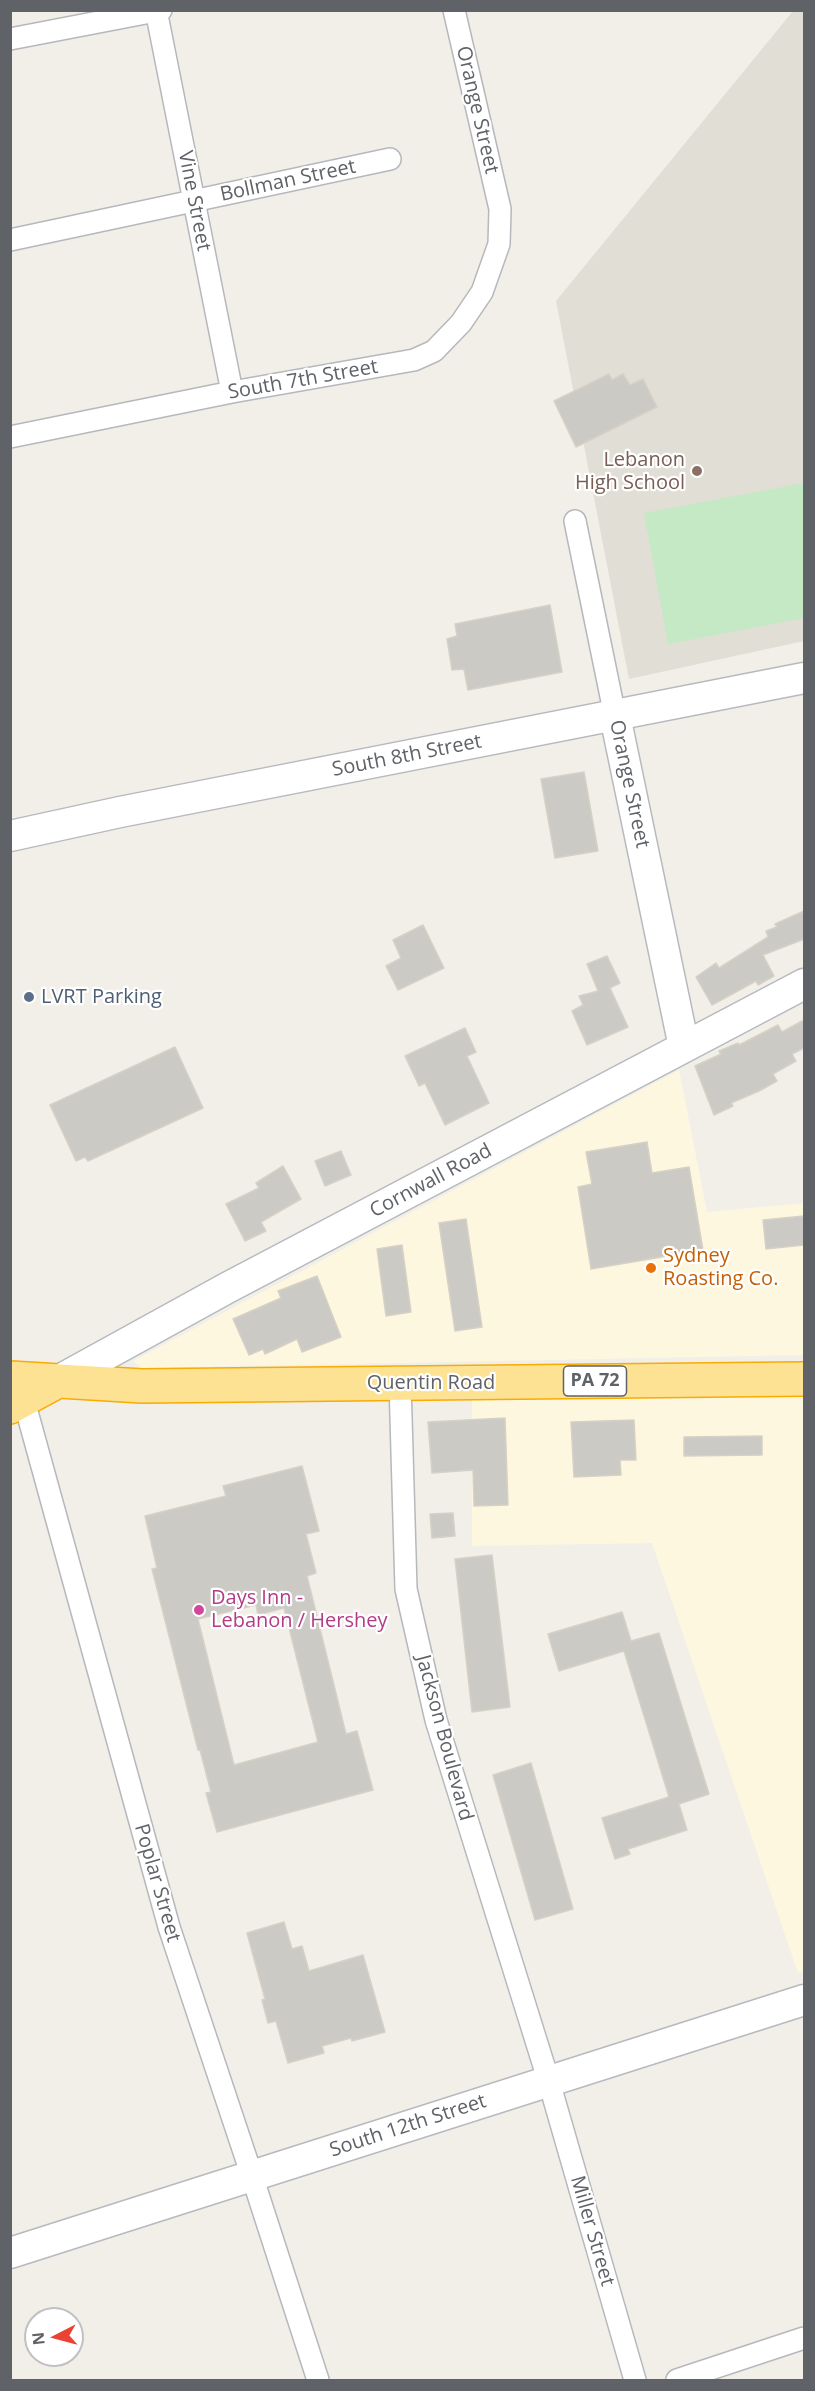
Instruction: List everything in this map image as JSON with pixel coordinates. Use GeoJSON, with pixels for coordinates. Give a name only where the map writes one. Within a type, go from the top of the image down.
{"type":"FeatureCollection","features":[{"type":"Feature","properties":{"kind":"highway","name":"Quentin Road"},"geometry":{"type":"LineString","coordinates":[[58,1381],[142,1386],[804,1379]]}},
{"type":"Feature","properties":{"kind":"highway"},"geometry":{"type":"LineString","coordinates":[[16,1391],[58,1381]]}},
{"type":"Feature","properties":{"kind":"main road","name":"South 8th Street"},"geometry":{"type":"LineString","coordinates":[[10,836],[120,812],[804,678]]}},
{"type":"Feature","properties":{"kind":"main road","name":"Orange Street"},"geometry":{"type":"LineString","coordinates":[[615,716],[684,1047]]}},
{"type":"Feature","properties":{"kind":"main road","name":"Cornwall Road"},"geometry":{"type":"LineString","coordinates":[[58,1381],[227,1288],[804,984]]}},
{"type":"Feature","properties":{"kind":"main road","name":"South 12th Street"},"geometry":{"type":"LineString","coordinates":[[10,2253],[804,2000]]}},
{"type":"Feature","properties":{"kind":"street","name":"Orange Street"},"geometry":{"type":"LineString","coordinates":[[454,10],[501,208]]}},
{"type":"Feature","properties":{"kind":"street"},"geometry":{"type":"LineString","coordinates":[[10,39],[157,11]]}},
{"type":"Feature","properties":{"kind":"street","name":"Vine Street"},"geometry":{"type":"LineString","coordinates":[[157,11],[232,392]]}},
{"type":"Feature","properties":{"kind":"street","name":"Bollman Street"},"geometry":{"type":"LineString","coordinates":[[10,240],[390,159]]}},
{"type":"Feature","properties":{"kind":"street","name":"South 7th Street"},"geometry":{"type":"LineString","coordinates":[[10,437],[232,392],[414,360],[434,351],[461,323],[482,292],[499,244],[501,208]]}},
{"type":"Feature","properties":{"kind":"street","name":"Orange Street"},"geometry":{"type":"LineString","coordinates":[[575,521],[615,716]]}},
{"type":"Feature","properties":{"kind":"street","name":"Jackson Boulevard"},"geometry":{"type":"LineString","coordinates":[[400,1383],[406,1589],[441,1739],[549,2082]]}},
{"type":"Feature","properties":{"kind":"street","name":"Poplar Street"},"geometry":{"type":"LineString","coordinates":[[16,1391],[169,1927],[318,2380]]}},
{"type":"Feature","properties":{"kind":"street","name":"Miller Street"},"geometry":{"type":"LineString","coordinates":[[549,2082],[635,2380]]}},
{"type":"Feature","properties":{"kind":"street"},"geometry":{"type":"LineString","coordinates":[[677,2380],[804,2338]]}},
{"type":"Feature","properties":{"kind":"shaded area","name":"Lebanon High School"},"geometry":{"type":"Polygon","coordinates":[[[793,11],[804,11],[804,641],[629,679],[556,301],[793,11]]]}},
{"type":"Feature","properties":{"kind":"shaded area"},"geometry":{"type":"Polygon","coordinates":[[[679,1070],[707,1212],[804,1203],[804,1355],[141,1368],[133,1361],[679,1070]]]}},
{"type":"Feature","properties":{"kind":"shaded area"},"geometry":{"type":"Polygon","coordinates":[[[804,1391],[804,1971],[798,1973],[652,1543],[472,1546],[472,1395],[804,1391]]]}},
{"type":"Feature","properties":{"kind":"green space"},"geometry":{"type":"Polygon","coordinates":[[[804,483],[804,618],[668,644],[644,513],[804,483]]]}},
{"type":"Feature","properties":{"kind":"building"},"geometry":{"type":"Polygon","coordinates":[[[609,374],[612,380],[623,374],[630,385],[643,379],[657,407],[576,447],[554,401],[609,374]]]}},
{"type":"Feature","properties":{"kind":"building"},"geometry":{"type":"Polygon","coordinates":[[[550,605],[562,672],[468,690],[464,669],[452,670],[447,639],[457,636],[455,624],[550,605]]]}},
{"type":"Feature","properties":{"kind":"building"},"geometry":{"type":"Polygon","coordinates":[[[584,772],[598,851],[555,858],[541,779],[584,772]]]}},
{"type":"Feature","properties":{"kind":"building"},"geometry":{"type":"Polygon","coordinates":[[[804,911],[804,939],[763,955],[774,976],[758,985],[756,981],[712,1005],[696,977],[716,963],[719,968],[768,937],[766,931],[777,927],[775,924],[804,911]]]}},
{"type":"Feature","properties":{"kind":"building"},"geometry":{"type":"Polygon","coordinates":[[[423,925],[444,968],[398,990],[386,966],[401,958],[393,940],[423,925]]]}},
{"type":"Feature","properties":{"kind":"building"},"geometry":{"type":"Polygon","coordinates":[[[607,956],[620,983],[610,988],[628,1027],[587,1045],[572,1011],[583,1005],[579,996],[598,991],[587,964],[607,956]]]}},
{"type":"Feature","properties":{"kind":"building"},"geometry":{"type":"Polygon","coordinates":[[[804,1020],[804,1048],[792,1054],[796,1061],[773,1074],[777,1081],[731,1103],[733,1106],[714,1115],[695,1066],[721,1054],[719,1051],[738,1043],[739,1045],[778,1025],[782,1032],[804,1020]]]}},
{"type":"Feature","properties":{"kind":"building"},"geometry":{"type":"Polygon","coordinates":[[[465,1028],[476,1052],[467,1056],[489,1103],[445,1125],[425,1083],[419,1086],[405,1056],[465,1028]]]}},
{"type":"Feature","properties":{"kind":"building"},"geometry":{"type":"Polygon","coordinates":[[[175,1047],[203,1108],[88,1161],[85,1157],[76,1161],[50,1105],[175,1047]]]}},
{"type":"Feature","properties":{"kind":"building"},"geometry":{"type":"Polygon","coordinates":[[[647,1142],[652,1173],[689,1167],[703,1250],[591,1269],[578,1187],[592,1184],[586,1152],[647,1142]]]}},
{"type":"Feature","properties":{"kind":"building"},"geometry":{"type":"Polygon","coordinates":[[[341,1151],[351,1175],[325,1186],[315,1161],[341,1151]]]}},
{"type":"Feature","properties":{"kind":"building"},"geometry":{"type":"Polygon","coordinates":[[[283,1166],[301,1199],[261,1222],[266,1231],[245,1241],[226,1204],[259,1188],[256,1183],[283,1166]]]}},
{"type":"Feature","properties":{"kind":"building"},"geometry":{"type":"Polygon","coordinates":[[[804,1216],[804,1245],[766,1249],[763,1220],[804,1216]]]}},
{"type":"Feature","properties":{"kind":"building"},"geometry":{"type":"Polygon","coordinates":[[[466,1219],[482,1327],[455,1331],[439,1223],[466,1219]]]}},
{"type":"Feature","properties":{"kind":"building"},"geometry":{"type":"Polygon","coordinates":[[[402,1245],[411,1312],[386,1316],[377,1249],[402,1245]]]}},
{"type":"Feature","properties":{"kind":"building"},"geometry":{"type":"Polygon","coordinates":[[[317,1276],[341,1337],[302,1352],[297,1339],[265,1354],[263,1349],[249,1355],[233,1319],[281,1298],[278,1291],[317,1276]]]}},
{"type":"Feature","properties":{"kind":"building"},"geometry":{"type":"Polygon","coordinates":[[[505,1418],[508,1505],[474,1506],[473,1470],[432,1473],[428,1422],[505,1418]]]}},
{"type":"Feature","properties":{"kind":"building"},"geometry":{"type":"Polygon","coordinates":[[[634,1420],[636,1460],[620,1460],[621,1475],[574,1477],[571,1422],[634,1420]]]}},
{"type":"Feature","properties":{"kind":"building"},"geometry":{"type":"Polygon","coordinates":[[[762,1436],[762,1455],[684,1456],[684,1437],[762,1436]]]}},
{"type":"Feature","properties":{"kind":"building","name":"Days Inn - Lebanon / Hershey"},"geometry":{"type":"Polygon","coordinates":[[[302,1466],[319,1531],[306,1534],[316,1573],[307,1576],[346,1734],[357,1731],[373,1790],[217,1832],[206,1793],[211,1792],[200,1750],[198,1750],[152,1569],[157,1568],[145,1516],[226,1496],[223,1486],[302,1466]],[[256,1605],[198,1619],[234,1765],[318,1742],[284,1608],[258,1615],[256,1605]]]}},
{"type":"Feature","properties":{"kind":"building"},"geometry":{"type":"Polygon","coordinates":[[[453,1513],[455,1536],[432,1538],[430,1514],[453,1513]]]}},
{"type":"Feature","properties":{"kind":"building"},"geometry":{"type":"Polygon","coordinates":[[[492,1555],[510,1707],[472,1712],[455,1559],[492,1555]]]}},
{"type":"Feature","properties":{"kind":"building"},"geometry":{"type":"Polygon","coordinates":[[[622,1612],[631,1641],[659,1633],[709,1794],[679,1804],[687,1830],[628,1849],[630,1854],[615,1859],[602,1818],[669,1797],[624,1651],[559,1671],[548,1634],[622,1612]]]}},
{"type":"Feature","properties":{"kind":"building"},"geometry":{"type":"Polygon","coordinates":[[[531,1763],[573,1909],[535,1920],[493,1775],[531,1763]]]}},
{"type":"Feature","properties":{"kind":"building"},"geometry":{"type":"Polygon","coordinates":[[[284,1922],[292,1949],[302,1946],[309,1971],[363,1955],[385,2032],[322,2046],[324,2053],[288,2063],[276,2021],[268,2023],[262,2000],[265,1999],[247,1933],[284,1922]]]}},
{"type":"Feature","properties":{"kind":"place","name":"Lebanon High School"},"geometry":{"type":"Point","coordinates":[697,471]}},
{"type":"Feature","properties":{"kind":"place","name":"LVRT Parking"},"geometry":{"type":"Point","coordinates":[29,997]}},
{"type":"Feature","properties":{"kind":"place","name":"Sydney Roasting Co."},"geometry":{"type":"Point","coordinates":[651,1268]}},
{"type":"Feature","properties":{"kind":"place","name":"Days Inn - Lebanon / Hershey"},"geometry":{"type":"Point","coordinates":[199,1610]}}]}
